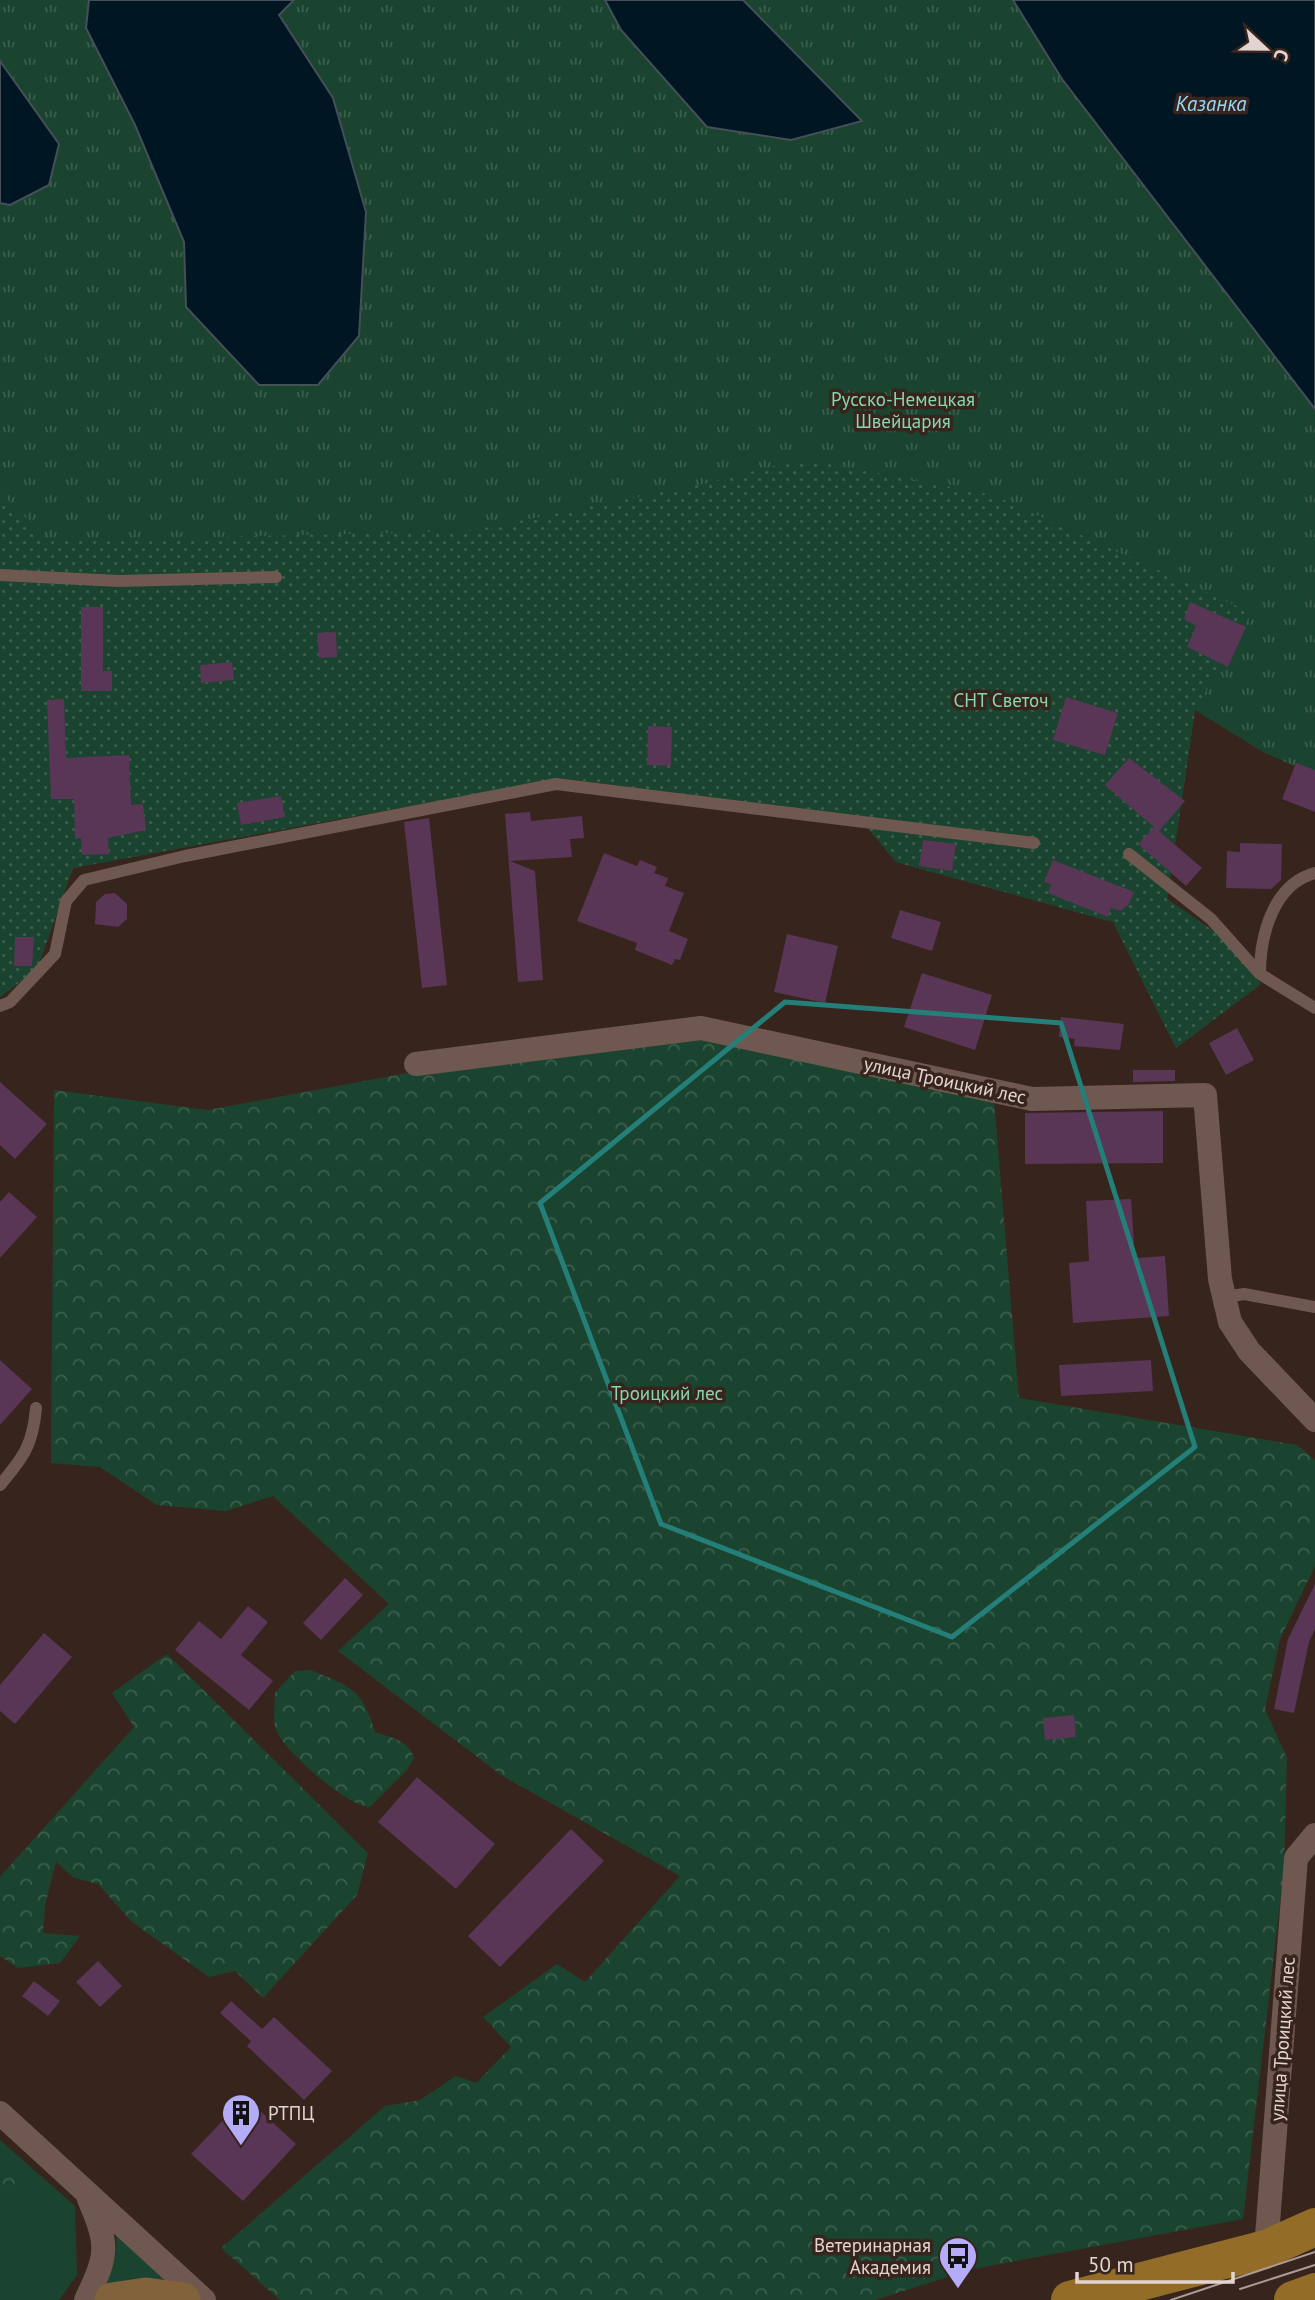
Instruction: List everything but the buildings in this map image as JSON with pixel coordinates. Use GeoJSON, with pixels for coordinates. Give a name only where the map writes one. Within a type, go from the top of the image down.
{"type":"FeatureCollection","features":[{"type":"Feature","properties":{"kind":"main road"},"geometry":{"type":"LineString","coordinates":[[1070,2300],[1266,2249],[1315,2227]]}},
{"type":"Feature","properties":{"kind":"street","name":"улица Троицкий лес"},"geometry":{"type":"LineString","coordinates":[[416,1064],[701,1028],[1032,1099],[1205,1095],[1220,1279],[1230,1322],[1249,1351],[1315,1420]]}},
{"type":"Feature","properties":{"kind":"street","name":"улица Троицкий лес"},"geometry":{"type":"LineString","coordinates":[[1266,2249],[1296,1858],[1315,1835]]}},
{"type":"Feature","properties":{"kind":"street"},"geometry":{"type":"LineString","coordinates":[[0,2113],[9,2126],[204,2300]]}},
{"type":"Feature","properties":{"kind":"street"},"geometry":{"type":"LineString","coordinates":[[86,2300],[100,2270],[105,2236],[87,2193]]}},
{"type":"Feature","properties":{"kind":"street"},"geometry":{"type":"LineString","coordinates":[[112,2300],[146,2295],[183,2300]]}},
{"type":"Feature","properties":{"kind":"lane"},"geometry":{"type":"LineString","coordinates":[[0,575],[119,581],[276,577]]}},
{"type":"Feature","properties":{"kind":"lane"},"geometry":{"type":"LineString","coordinates":[[0,1006],[10,1002],[55,954],[66,901],[84,880],[185,856],[556,784],[1034,843]]}},
{"type":"Feature","properties":{"kind":"lane"},"geometry":{"type":"LineString","coordinates":[[1129,855],[1211,919],[1260,974],[1315,1008]]}},
{"type":"Feature","properties":{"kind":"lane"},"geometry":{"type":"LineString","coordinates":[[1260,974],[1260,949],[1278,900],[1301,877],[1315,873]]}},
{"type":"Feature","properties":{"kind":"lane"},"geometry":{"type":"LineString","coordinates":[[1225,1297],[1244,1294],[1315,1307]]}},
{"type":"Feature","properties":{"kind":"lane"},"geometry":{"type":"LineString","coordinates":[[0,1485],[27,1450],[34,1434],[36,1408]]}},
{"type":"Feature","properties":{"kind":"highlighted area"},"geometry":{"type":"Polygon","coordinates":[[[785,1002],[1061,1023],[1195,1447],[952,1637],[661,1524],[540,1203],[785,1002]]]}},
{"type":"Feature","properties":{"kind":"green space","name":"Русско-Немецкая Швейцария"},"geometry":{"type":"Polygon","coordinates":[[[0,0],[1315,0],[1315,775],[1263,752],[1195,710],[1167,899],[1218,934],[1261,984],[1176,1048],[1113,922],[896,862],[860,819],[562,778],[73,868],[37,969],[0,997],[0,0]]]}},
{"type":"Feature","properties":{"kind":"green space","name":"СНТ Светоч"},"geometry":{"type":"Polygon","coordinates":[[[802,459],[993,495],[1252,613],[1195,710],[1167,899],[1218,934],[1261,984],[1176,1048],[1113,922],[896,862],[860,819],[562,778],[73,868],[37,969],[0,997],[0,492],[49,541],[469,531],[707,483],[802,459]]]}},
{"type":"Feature","properties":{"kind":"green space","name":"Троицкий лес"},"geometry":{"type":"Polygon","coordinates":[[[694,1036],[994,1101],[1019,1398],[1297,1445],[1315,1460],[1315,1566],[1280,1639],[1265,1709],[1287,1758],[1284,1869],[1243,2219],[973,2269],[875,2300],[280,2300],[221,2248],[385,2106],[420,2100],[456,2076],[476,2083],[511,2047],[483,2017],[557,1964],[585,1982],[680,1876],[501,1775],[338,1651],[389,1604],[273,1496],[226,1511],[157,1505],[100,1467],[51,1463],[54,1090],[208,1110],[407,1073],[694,1036]]]}},
{"type":"Feature","properties":{"kind":"green space"},"geometry":{"type":"Polygon","coordinates":[[[167,1654],[368,1853],[357,1895],[263,1998],[235,1971],[209,1977],[132,1922],[98,1884],[74,1878],[56,1862],[45,1905],[43,1933],[80,1936],[60,1963],[18,1968],[0,1956],[0,1877],[134,1727],[112,1693],[167,1654]]]}},
{"type":"Feature","properties":{"kind":"green space"},"geometry":{"type":"Polygon","coordinates":[[[310,1670],[336,1680],[353,1691],[365,1706],[375,1732],[403,1743],[414,1758],[407,1770],[370,1807],[347,1798],[318,1777],[292,1752],[275,1728],[275,1693],[295,1671],[310,1670]]]}},
{"type":"Feature","properties":{"kind":"green space"},"geometry":{"type":"Polygon","coordinates":[[[0,2140],[75,2206],[77,2275],[59,2300],[0,2300],[0,2140]]]}},
{"type":"Feature","properties":{"kind":"green space"},"geometry":{"type":"Polygon","coordinates":[[[0,2155],[24,2173],[23,2185],[8,2188],[0,2183],[0,2155]]]}},
{"type":"Feature","properties":{"kind":"green space"},"geometry":{"type":"Polygon","coordinates":[[[116,2233],[172,2284],[101,2289],[113,2262],[116,2233]]]}},
{"type":"Feature","properties":{"kind":"water"},"geometry":{"type":"Polygon","coordinates":[[[89,0],[294,0],[279,15],[333,98],[366,212],[359,336],[318,385],[259,385],[186,307],[184,242],[135,125],[86,28],[89,0]]]}},
{"type":"Feature","properties":{"kind":"water"},"geometry":{"type":"Polygon","coordinates":[[[605,0],[743,0],[862,121],[791,140],[707,127],[621,30],[605,0]]]}},
{"type":"Feature","properties":{"kind":"water","name":"Казанка"},"geometry":{"type":"Polygon","coordinates":[[[1013,0],[1315,0],[1315,409],[1062,79],[1013,0]]]}},
{"type":"Feature","properties":{"kind":"water"},"geometry":{"type":"Polygon","coordinates":[[[0,61],[59,144],[49,185],[10,205],[0,203],[0,61]]]}},
{"type":"Feature","properties":{"kind":"tram line"},"geometry":{"type":"LineString","coordinates":[[1171,2300],[1315,2252]]}},
{"type":"Feature","properties":{"kind":"tram line"},"geometry":{"type":"LineString","coordinates":[[1240,2289],[1315,2265]]}},
{"type":"Feature","properties":{"kind":"place","name":"РТПЦ"},"geometry":{"type":"Point","coordinates":[241,2147]}},
{"type":"Feature","properties":{"kind":"place","name":"Ветеринарная Академия"},"geometry":{"type":"Point","coordinates":[958,2290]}}]}
